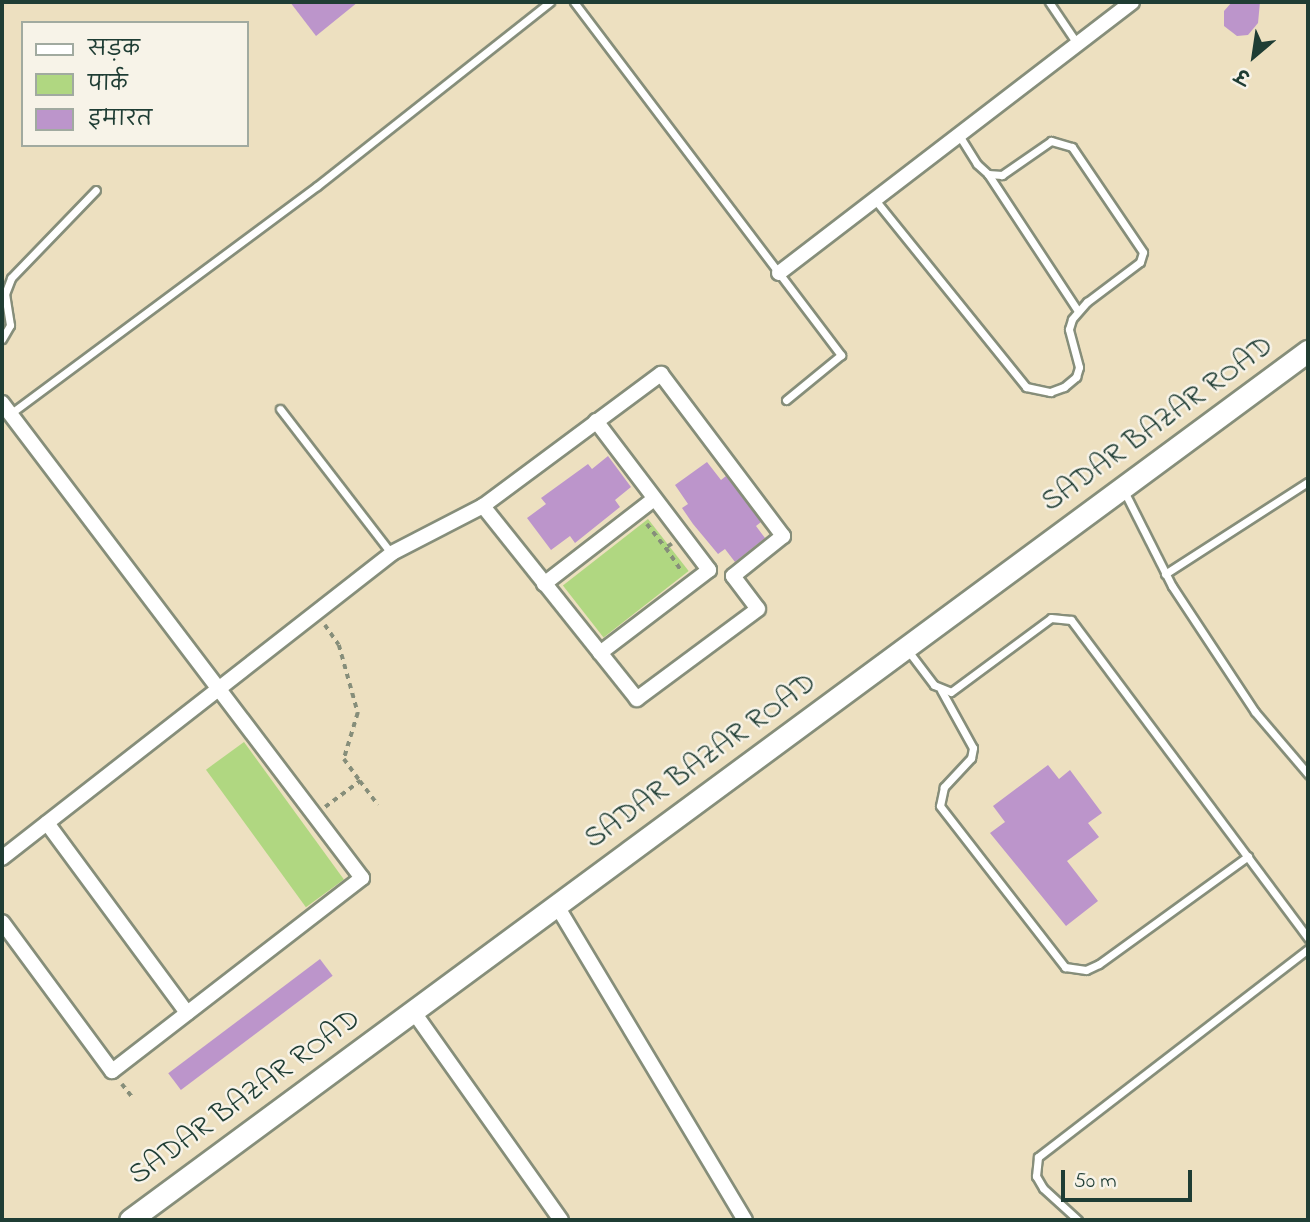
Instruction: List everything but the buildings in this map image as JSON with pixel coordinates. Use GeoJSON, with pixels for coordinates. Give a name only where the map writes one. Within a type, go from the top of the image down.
{"type":"FeatureCollection","features":[{"type":"Feature","properties":{"kind":"street"},"geometry":{"type":"LineString","coordinates":[[779,273],[1079,46],[1132,2]]}},
{"type":"Feature","properties":{"kind":"street","name":"SADAR BAZAR ROAD"},"geometry":{"type":"LineString","coordinates":[[130,1220],[1308,351]]}},
{"type":"Feature","properties":{"kind":"street"},"geometry":{"type":"LineString","coordinates":[[2,858],[392,554],[483,506],[662,373],[783,536],[733,576]]}},
{"type":"Feature","properties":{"kind":"street"},"geometry":{"type":"LineString","coordinates":[[2,922],[112,1071],[362,878],[222,689],[6,408]]}},
{"type":"Feature","properties":{"kind":"street"},"geometry":{"type":"LineString","coordinates":[[483,506],[637,699],[758,609],[733,576],[709,570],[597,421]]}},
{"type":"Feature","properties":{"kind":"street"},"geometry":{"type":"LineString","coordinates":[[544,584],[654,499]]}},
{"type":"Feature","properties":{"kind":"street"},"geometry":{"type":"LineString","coordinates":[[600,653],[709,570]]}},
{"type":"Feature","properties":{"kind":"street"},"geometry":{"type":"LineString","coordinates":[[47,824],[187,1013]]}},
{"type":"Feature","properties":{"kind":"street"},"geometry":{"type":"LineString","coordinates":[[557,905],[745,1220]]}},
{"type":"Feature","properties":{"kind":"street"},"geometry":{"type":"LineString","coordinates":[[413,1011],[561,1220]]}},
{"type":"Feature","properties":{"kind":"lane"},"geometry":{"type":"LineString","coordinates":[[6,408],[317,186],[550,2]]}},
{"type":"Feature","properties":{"kind":"lane"},"geometry":{"type":"LineString","coordinates":[[574,2],[841,355],[786,400]]}},
{"type":"Feature","properties":{"kind":"lane"},"geometry":{"type":"LineString","coordinates":[[1049,2],[1079,46]]}},
{"type":"Feature","properties":{"kind":"lane"},"geometry":{"type":"LineString","coordinates":[[960,137],[988,174],[1078,311]]}},
{"type":"Feature","properties":{"kind":"lane"},"geometry":{"type":"LineString","coordinates":[[876,201],[1026,387],[1050,392],[1076,377],[1078,357],[1069,329],[1078,311],[1140,262],[1143,252],[1072,147],[1060,141],[1051,141],[1002,175],[988,174]]}},
{"type":"Feature","properties":{"kind":"lane"},"geometry":{"type":"LineString","coordinates":[[2,339],[10,325],[5,294],[10,278],[96,190]]}},
{"type":"Feature","properties":{"kind":"lane"},"geometry":{"type":"LineString","coordinates":[[280,409],[392,554]]}},
{"type":"Feature","properties":{"kind":"lane"},"geometry":{"type":"LineString","coordinates":[[1165,573],[1308,482]]}},
{"type":"Feature","properties":{"kind":"lane"},"geometry":{"type":"LineString","coordinates":[[1122,488],[1165,573],[1255,712],[1308,774]]}},
{"type":"Feature","properties":{"kind":"lane"},"geometry":{"type":"LineString","coordinates":[[942,691],[959,688],[1051,618],[1071,620],[1308,938]]}},
{"type":"Feature","properties":{"kind":"lane"},"geometry":{"type":"LineString","coordinates":[[906,648],[942,691],[973,748],[971,758],[944,787],[940,806],[1065,967],[1086,970],[1099,964],[1248,856]]}},
{"type":"Feature","properties":{"kind":"lane"},"geometry":{"type":"LineString","coordinates":[[1077,1220],[1043,1188],[1035,1176],[1038,1157],[1308,949]]}},
{"type":"Feature","properties":{"kind":"path"},"geometry":{"type":"LineString","coordinates":[[637,531],[648,523],[684,570],[673,578]]}},
{"type":"Feature","properties":{"kind":"path"},"geometry":{"type":"LineString","coordinates":[[666,548],[683,536]]}},
{"type":"Feature","properties":{"kind":"path"},"geometry":{"type":"LineString","coordinates":[[317,615],[339,645],[358,713],[344,759],[378,805]]}},
{"type":"Feature","properties":{"kind":"path"},"geometry":{"type":"LineString","coordinates":[[315,815],[360,781]]}},
{"type":"Feature","properties":{"kind":"green space"},"geometry":{"type":"Polygon","coordinates":[[[648,519],[689,571],[604,638],[563,585],[648,519]]]}},
{"type":"Feature","properties":{"kind":"green space"},"geometry":{"type":"Polygon","coordinates":[[[244,742],[344,880],[306,907],[206,770],[244,742]]]}}]}
